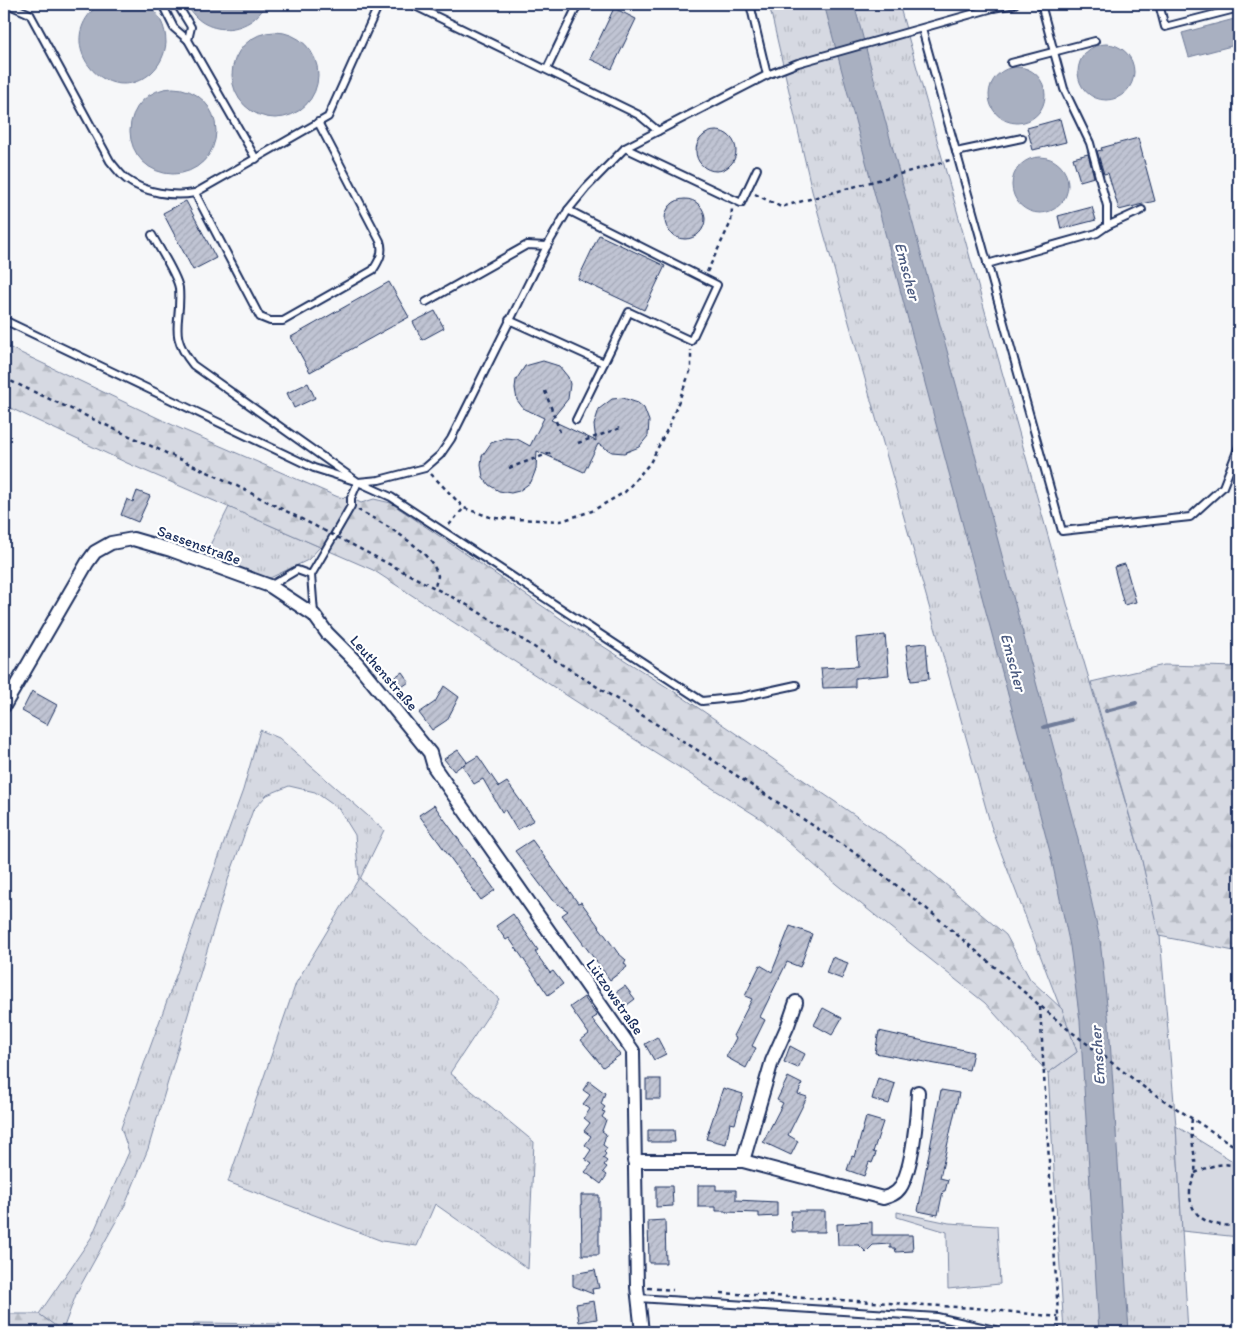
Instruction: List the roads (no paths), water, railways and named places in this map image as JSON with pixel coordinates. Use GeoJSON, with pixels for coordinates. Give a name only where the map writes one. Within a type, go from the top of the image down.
{"type":"FeatureCollection","features":[{"type":"Feature","properties":{"kind":"street","name":"Sassenstraße"},"geometry":{"type":"LineString","coordinates":[[4,706],[87,563],[95,552],[111,543],[133,540],[162,547],[270,586],[314,615]]}},
{"type":"Feature","properties":{"kind":"street","name":"Leuthenstraße"},"geometry":{"type":"LineString","coordinates":[[314,615],[327,633],[358,663],[430,753]]}},
{"type":"Feature","properties":{"kind":"street","name":"Lützowstraße"},"geometry":{"type":"LineString","coordinates":[[430,753],[434,767],[629,1044],[634,1060],[634,1161],[638,1292],[642,1332]]}},
{"type":"Feature","properties":{"kind":"street"},"geometry":{"type":"LineString","coordinates":[[743,1161],[772,1061],[796,1002]]}},
{"type":"Feature","properties":{"kind":"street"},"geometry":{"type":"LineString","coordinates":[[634,1161],[690,1159],[743,1161],[876,1198],[890,1196],[899,1189],[904,1178],[917,1116],[918,1092]]}},
{"type":"Feature","properties":{"kind":"lane"},"geometry":{"type":"LineString","coordinates":[[7,4],[30,14],[110,161],[126,179],[152,192],[182,196],[195,193],[328,117],[379,4]]}},
{"type":"Feature","properties":{"kind":"lane"},"geometry":{"type":"LineString","coordinates":[[162,4],[174,28],[188,40],[256,159]]}},
{"type":"Feature","properties":{"kind":"lane"},"geometry":{"type":"LineString","coordinates":[[177,4],[190,27],[188,40]]}},
{"type":"Feature","properties":{"kind":"lane"},"geometry":{"type":"LineString","coordinates":[[411,4],[639,115],[658,132]]}},
{"type":"Feature","properties":{"kind":"lane"},"geometry":{"type":"LineString","coordinates":[[547,69],[578,4]]}},
{"type":"Feature","properties":{"kind":"lane"},"geometry":{"type":"LineString","coordinates":[[750,4],[767,75]]}},
{"type":"Feature","properties":{"kind":"lane"},"geometry":{"type":"LineString","coordinates":[[152,235],[179,286],[177,332],[180,348],[193,365],[358,482],[407,474],[425,468],[440,455],[451,439],[547,246],[568,210],[624,148],[767,75],[798,63],[904,34],[992,6],[1015,4]]}},
{"type":"Feature","properties":{"kind":"lane"},"geometry":{"type":"LineString","coordinates":[[1041,4],[1064,89],[1090,143],[1107,206],[1107,226]]}},
{"type":"Feature","properties":{"kind":"lane"},"geometry":{"type":"LineString","coordinates":[[1159,4],[1165,27],[1239,8]]}},
{"type":"Feature","properties":{"kind":"lane"},"geometry":{"type":"LineString","coordinates":[[922,28],[1062,531],[1190,517],[1223,487],[1239,446]]}},
{"type":"Feature","properties":{"kind":"lane"},"geometry":{"type":"LineString","coordinates":[[1011,63],[1094,41]]}},
{"type":"Feature","properties":{"kind":"lane"},"geometry":{"type":"LineString","coordinates":[[195,193],[260,317],[270,322],[284,321],[374,270],[380,260],[382,247],[380,241],[318,122]]}},
{"type":"Feature","properties":{"kind":"lane"},"geometry":{"type":"LineString","coordinates":[[957,156],[1022,138]]}},
{"type":"Feature","properties":{"kind":"lane"},"geometry":{"type":"LineString","coordinates":[[624,148],[741,203],[756,169]]}},
{"type":"Feature","properties":{"kind":"lane"},"geometry":{"type":"LineString","coordinates":[[568,210],[717,285],[691,341],[629,312],[576,420]]}},
{"type":"Feature","properties":{"kind":"lane"},"geometry":{"type":"LineString","coordinates":[[987,264],[1097,233],[1107,226],[1142,210]]}},
{"type":"Feature","properties":{"kind":"lane"},"geometry":{"type":"LineString","coordinates":[[426,302],[527,245],[547,246]]}},
{"type":"Feature","properties":{"kind":"lane"},"geometry":{"type":"LineString","coordinates":[[4,320],[314,468],[358,482],[391,497],[702,701],[742,697],[796,685]]}},
{"type":"Feature","properties":{"kind":"lane"},"geometry":{"type":"LineString","coordinates":[[510,320],[604,363]]}},
{"type":"Feature","properties":{"kind":"lane"},"geometry":{"type":"LineString","coordinates":[[314,615],[311,576],[351,506],[350,498],[358,482]]}},
{"type":"Feature","properties":{"kind":"lane"},"geometry":{"type":"LineString","coordinates":[[270,586],[297,570],[311,576]]}},
{"type":"Feature","properties":{"kind":"lane"},"geometry":{"type":"LineString","coordinates":[[638,1292],[937,1317],[998,1331]]}},
{"type":"Feature","properties":{"kind":"water"},"geometry":{"type":"Polygon","coordinates":[[[100,4],[145,4],[158,16],[165,31],[166,43],[162,59],[151,73],[134,82],[117,83],[102,78],[90,67],[82,52],[80,36],[86,19],[100,4]]]}},
{"type":"Feature","properties":{"kind":"water"},"geometry":{"type":"Polygon","coordinates":[[[187,4],[266,4],[259,15],[249,22],[238,27],[226,29],[203,23],[194,15],[187,4]]]}},
{"type":"Feature","properties":{"kind":"water","name":"Emscher"},"geometry":{"type":"Polygon","coordinates":[[[824,4],[854,4],[1077,835],[1100,940],[1109,1024],[1129,1332],[1099,1332],[1080,1021],[1070,946],[1050,852],[824,4]]]}},
{"type":"Feature","properties":{"kind":"water"},"geometry":{"type":"Polygon","coordinates":[[[1238,18],[1239,44],[1189,57],[1182,33],[1238,18]]]}},
{"type":"Feature","properties":{"kind":"water"},"geometry":{"type":"Polygon","coordinates":[[[275,32],[292,35],[306,44],[315,58],[318,75],[315,92],[306,106],[292,115],[275,118],[258,115],[244,106],[235,92],[232,75],[235,58],[244,44],[258,35],[275,32]]]}},
{"type":"Feature","properties":{"kind":"water"},"geometry":{"type":"Polygon","coordinates":[[[1101,44],[1111,44],[1126,52],[1132,61],[1134,72],[1132,83],[1126,92],[1111,100],[1101,100],[1090,95],[1083,88],[1078,77],[1078,67],[1083,56],[1090,49],[1101,44]]]}},
{"type":"Feature","properties":{"kind":"water"},"geometry":{"type":"Polygon","coordinates":[[[1012,67],[1022,67],[1037,75],[1043,84],[1045,95],[1043,106],[1037,115],[1022,123],[1012,123],[1001,118],[994,111],[989,100],[989,90],[994,79],[1001,72],[1012,67]]]}},
{"type":"Feature","properties":{"kind":"water"},"geometry":{"type":"Polygon","coordinates":[[[173,88],[189,91],[197,95],[209,107],[213,115],[216,131],[213,147],[209,155],[197,167],[189,171],[173,174],[157,171],[149,167],[137,155],[133,147],[130,131],[133,115],[137,107],[149,95],[157,91],[173,88]]]}},
{"type":"Feature","properties":{"kind":"water"},"geometry":{"type":"Polygon","coordinates":[[[1035,157],[1045,157],[1060,165],[1066,174],[1068,185],[1066,196],[1060,205],[1045,213],[1035,213],[1024,208],[1017,201],[1012,190],[1012,180],[1017,169],[1024,162],[1035,157]]]}},
{"type":"Feature","properties":{"kind":"waterway"},"geometry":{"type":"LineString","coordinates":[[1106,711],[1136,703]]}},
{"type":"Feature","properties":{"kind":"waterway"},"geometry":{"type":"LineString","coordinates":[[1044,727],[1071,720]]}}]}
